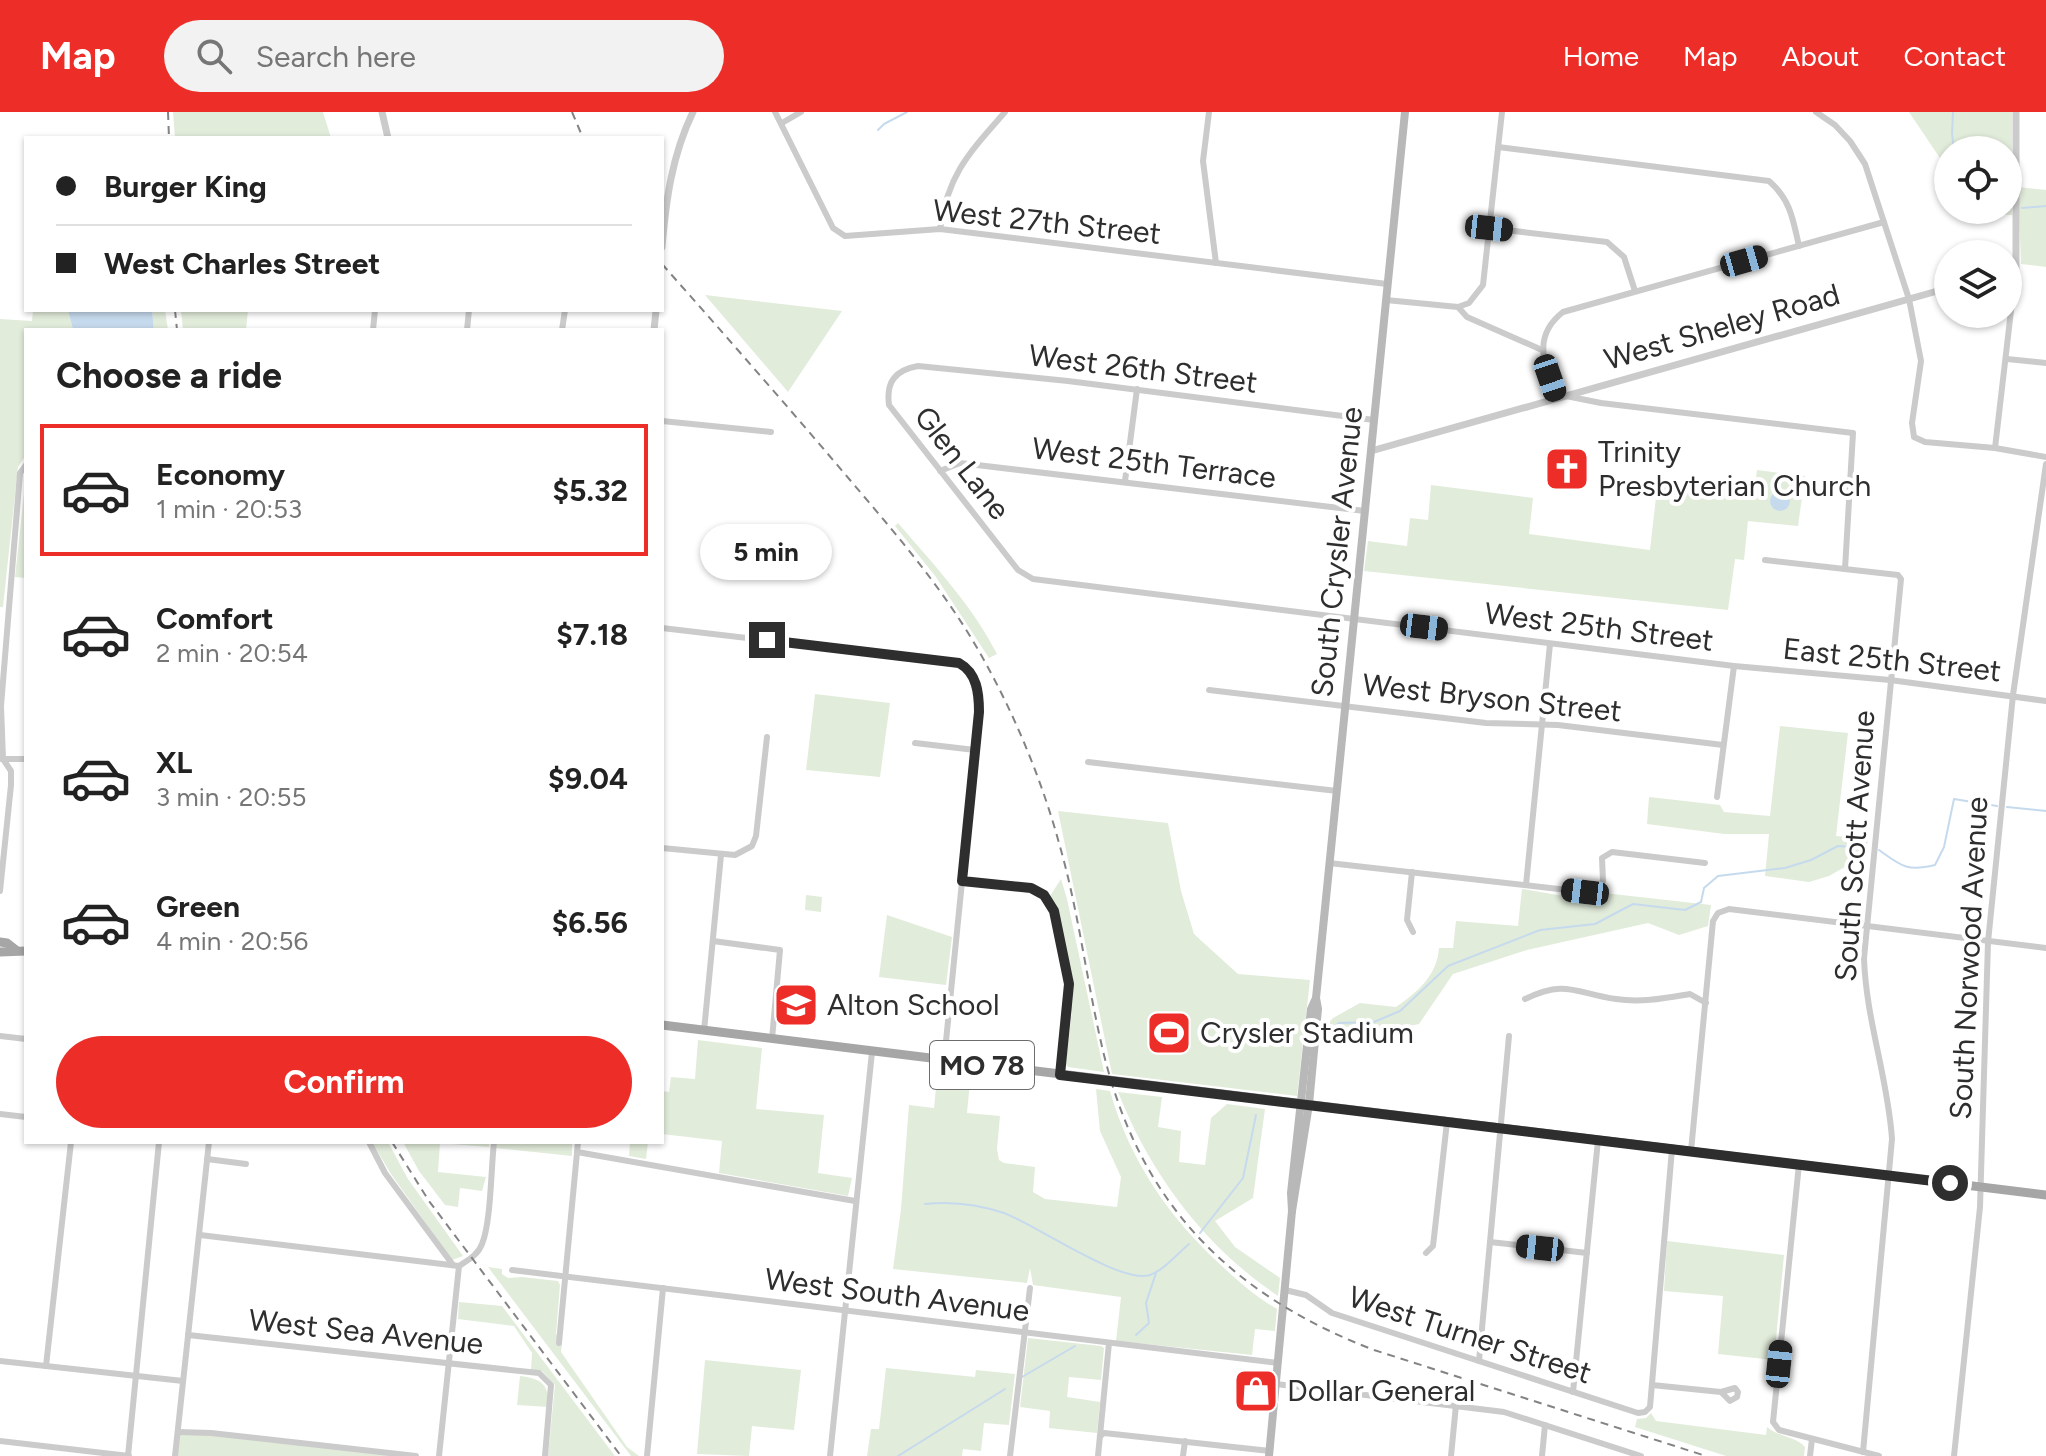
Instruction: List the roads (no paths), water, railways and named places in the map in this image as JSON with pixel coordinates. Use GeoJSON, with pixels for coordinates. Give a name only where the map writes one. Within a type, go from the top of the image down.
{"type":"FeatureCollection","features":[{"type":"Feature","properties":{"kind":"main road","name":"South Crysler Avenue"},"geometry":{"type":"LineString","coordinates":[[1269,1453],[1292,1211],[1318,1009],[1316,998],[1329,863],[1405,112]]}},
{"type":"Feature","properties":{"kind":"main road"},"geometry":{"type":"LineString","coordinates":[[0,942],[21,950]]}},
{"type":"Feature","properties":{"kind":"main road"},"geometry":{"type":"LineString","coordinates":[[0,952],[21,950]]}},
{"type":"Feature","properties":{"kind":"main road","name":"MO 78"},"geometry":{"type":"LineString","coordinates":[[664,1025],[2046,1195]]}},
{"type":"Feature","properties":{"kind":"street"},"geometry":{"type":"LineString","coordinates":[[382,112],[388,136]]}},
{"type":"Feature","properties":{"kind":"street"},"geometry":{"type":"LineString","coordinates":[[664,221],[678,143],[693,112]]}},
{"type":"Feature","properties":{"kind":"street","name":"West 27th Street"},"geometry":{"type":"LineString","coordinates":[[775,112],[833,228],[853,237],[940,229],[1387,284]]}},
{"type":"Feature","properties":{"kind":"street"},"geometry":{"type":"LineString","coordinates":[[782,123],[801,112]]}},
{"type":"Feature","properties":{"kind":"street"},"geometry":{"type":"LineString","coordinates":[[940,229],[944,203],[954,175],[1005,112]]}},
{"type":"Feature","properties":{"kind":"street"},"geometry":{"type":"LineString","coordinates":[[1209,112],[1203,161],[1216,263]]}},
{"type":"Feature","properties":{"kind":"street"},"geometry":{"type":"LineString","coordinates":[[1386,300],[1458,307],[1469,303],[1483,285],[1502,112]]}},
{"type":"Feature","properties":{"kind":"street"},"geometry":{"type":"LineString","coordinates":[[1816,112],[1835,125],[1865,164],[1909,299],[1921,361],[1912,423],[1914,437],[1925,442],[1995,448],[2046,457]]}},
{"type":"Feature","properties":{"kind":"street"},"geometry":{"type":"LineString","coordinates":[[2013,240],[2016,112]]}},
{"type":"Feature","properties":{"kind":"street"},"geometry":{"type":"LineString","coordinates":[[1498,147],[1769,181],[1781,192],[1790,207],[1799,246]]}},
{"type":"Feature","properties":{"kind":"street"},"geometry":{"type":"LineString","coordinates":[[1557,399],[1542,350],[1550,326],[1563,312],[1884,222]]}},
{"type":"Feature","properties":{"kind":"street"},"geometry":{"type":"LineString","coordinates":[[1489,228],[1607,242],[1624,257],[1635,291]]}},
{"type":"Feature","properties":{"kind":"street","name":"West Sheley Road"},"geometry":{"type":"LineString","coordinates":[[1371,451],[1934,292]]}},
{"type":"Feature","properties":{"kind":"street"},"geometry":{"type":"LineString","coordinates":[[1458,307],[1467,317],[1542,350]]}},
{"type":"Feature","properties":{"kind":"street"},"geometry":{"type":"LineString","coordinates":[[1995,448],[2009,328]]}},
{"type":"Feature","properties":{"kind":"street"},"geometry":{"type":"LineString","coordinates":[[2007,359],[2046,363]]}},
{"type":"Feature","properties":{"kind":"street","name":"West 26th Street"},"geometry":{"type":"LineString","coordinates":[[907,368],[918,366],[1137,389],[1374,420]]}},
{"type":"Feature","properties":{"kind":"street","name":"Glen Lane"},"geometry":{"type":"LineString","coordinates":[[907,368],[897,373],[890,383],[889,405],[1018,570],[1031,579]]}},
{"type":"Feature","properties":{"kind":"street"},"geometry":{"type":"LineString","coordinates":[[1125,481],[1137,389]]}},
{"type":"Feature","properties":{"kind":"street"},"geometry":{"type":"LineString","coordinates":[[1566,396],[1855,435],[1845,569],[1765,560]]}},
{"type":"Feature","properties":{"kind":"street"},"geometry":{"type":"LineString","coordinates":[[664,421],[771,432]]}},
{"type":"Feature","properties":{"kind":"street","name":"West 25th Terrace"},"geometry":{"type":"LineString","coordinates":[[940,471],[960,463],[1365,511]]}},
{"type":"Feature","properties":{"kind":"street","name":"South Norwood Avenue"},"geometry":{"type":"LineString","coordinates":[[1954,1456],[1980,1187],[1988,942],[2013,695],[2046,464]]}},
{"type":"Feature","properties":{"kind":"street"},"geometry":{"type":"LineString","coordinates":[[0,891],[11,785],[11,771],[1,760],[1,706],[20,473],[24,468]]}},
{"type":"Feature","properties":{"kind":"street","name":"South Scott Avenue"},"geometry":{"type":"LineString","coordinates":[[1845,569],[1900,576],[1866,926],[1865,991],[1890,1114],[1890,1175],[1863,1452]]}},
{"type":"Feature","properties":{"kind":"street","name":"West 25th Street"},"geometry":{"type":"LineString","coordinates":[[1031,579],[1734,666]]}},
{"type":"Feature","properties":{"kind":"street"},"geometry":{"type":"LineString","coordinates":[[664,628],[964,666],[970,671],[979,694],[944,1061]]}},
{"type":"Feature","properties":{"kind":"street"},"geometry":{"type":"LineString","coordinates":[[1526,885],[1550,644]]}},
{"type":"Feature","properties":{"kind":"street"},"geometry":{"type":"LineString","coordinates":[[1717,797],[1734,666]]}},
{"type":"Feature","properties":{"kind":"street","name":"East 25th Street"},"geometry":{"type":"LineString","coordinates":[[1734,666],[1890,680],[2046,701]]}},
{"type":"Feature","properties":{"kind":"street","name":"West Bryson Street"},"geometry":{"type":"LineString","coordinates":[[1209,690],[1486,723],[1542,725],[1723,745]]}},
{"type":"Feature","properties":{"kind":"street"},"geometry":{"type":"LineString","coordinates":[[664,848],[721,855],[743,853],[754,844],[767,737]]}},
{"type":"Feature","properties":{"kind":"street"},"geometry":{"type":"LineString","coordinates":[[915,743],[975,750]]}},
{"type":"Feature","properties":{"kind":"street"},"geometry":{"type":"LineString","coordinates":[[1,760],[24,759]]}},
{"type":"Feature","properties":{"kind":"street"},"geometry":{"type":"LineString","coordinates":[[1088,762],[1337,791]]}},
{"type":"Feature","properties":{"kind":"street"},"geometry":{"type":"LineString","coordinates":[[1329,863],[1585,892],[1595,890],[1603,881],[1602,858],[1612,852],[1705,863]]}},
{"type":"Feature","properties":{"kind":"street"},"geometry":{"type":"LineString","coordinates":[[704,1031],[721,855]]}},
{"type":"Feature","properties":{"kind":"street"},"geometry":{"type":"LineString","coordinates":[[1412,872],[1407,920],[1413,932]]}},
{"type":"Feature","properties":{"kind":"street"},"geometry":{"type":"LineString","coordinates":[[962,881],[1031,888],[1049,900],[1069,984],[1060,1075]]}},
{"type":"Feature","properties":{"kind":"street"},"geometry":{"type":"LineString","coordinates":[[1691,1151],[1713,921],[1718,913],[1729,909],[2046,948]]}},
{"type":"Feature","properties":{"kind":"street"},"geometry":{"type":"LineString","coordinates":[[713,941],[780,950],[772,1039]]}},
{"type":"Feature","properties":{"kind":"street"},"geometry":{"type":"LineString","coordinates":[[1525,999],[1560,987],[1629,1000],[1690,994],[1706,1003]]}},
{"type":"Feature","properties":{"kind":"street"},"geometry":{"type":"LineString","coordinates":[[0,1036],[24,1039]]}},
{"type":"Feature","properties":{"kind":"street"},"geometry":{"type":"LineString","coordinates":[[1479,1361],[1509,1036]]}},
{"type":"Feature","properties":{"kind":"street"},"geometry":{"type":"LineString","coordinates":[[830,1456],[872,1052]]}},
{"type":"Feature","properties":{"kind":"street"},"geometry":{"type":"LineString","coordinates":[[0,1114],[24,1117]]}},
{"type":"Feature","properties":{"kind":"street"},"geometry":{"type":"LineString","coordinates":[[1426,1253],[1433,1246],[1447,1122]]}},
{"type":"Feature","properties":{"kind":"street"},"geometry":{"type":"LineString","coordinates":[[1573,1392],[1598,1140]]}},
{"type":"Feature","properties":{"kind":"street"},"geometry":{"type":"LineString","coordinates":[[46,1366],[71,1144]]}},
{"type":"Feature","properties":{"kind":"street"},"geometry":{"type":"LineString","coordinates":[[0,1441],[128,1456],[159,1144]]}},
{"type":"Feature","properties":{"kind":"street"},"geometry":{"type":"LineString","coordinates":[[175,1456],[209,1144]]}},
{"type":"Feature","properties":{"kind":"street"},"geometry":{"type":"LineString","coordinates":[[370,1144],[385,1173],[456,1265],[439,1456]]}},
{"type":"Feature","properties":{"kind":"street"},"geometry":{"type":"LineString","coordinates":[[200,1235],[456,1265],[473,1256],[481,1246],[486,1227],[494,1144]]}},
{"type":"Feature","properties":{"kind":"street"},"geometry":{"type":"LineString","coordinates":[[559,1343],[578,1144]]}},
{"type":"Feature","properties":{"kind":"street"},"geometry":{"type":"LineString","coordinates":[[1672,1149],[1652,1385],[1721,1392]]}},
{"type":"Feature","properties":{"kind":"street"},"geometry":{"type":"LineString","coordinates":[[577,1152],[855,1201]]}},
{"type":"Feature","properties":{"kind":"street"},"geometry":{"type":"LineString","coordinates":[[207,1159],[246,1164]]}},
{"type":"Feature","properties":{"kind":"street"},"geometry":{"type":"LineString","coordinates":[[1799,1164],[1773,1422],[1779,1430],[1879,1456]]}},
{"type":"Feature","properties":{"kind":"street"},"geometry":{"type":"LineString","coordinates":[[1490,1242],[1587,1253]]}},
{"type":"Feature","properties":{"kind":"street","name":"West South Avenue"},"geometry":{"type":"LineString","coordinates":[[512,1270],[1278,1363]]}},
{"type":"Feature","properties":{"kind":"street"},"geometry":{"type":"LineString","coordinates":[[647,1456],[663,1288]]}},
{"type":"Feature","properties":{"kind":"street"},"geometry":{"type":"LineString","coordinates":[[1010,1456],[1030,1288]]}},
{"type":"Feature","properties":{"kind":"street","name":"West Turner Street"},"geometry":{"type":"LineString","coordinates":[[1285,1290],[1306,1295],[1332,1313],[1638,1413],[1650,1407],[1652,1385]]}},
{"type":"Feature","properties":{"kind":"street","name":"West Sea Avenue"},"geometry":{"type":"LineString","coordinates":[[188,1335],[539,1373],[551,1385],[545,1456]]}},
{"type":"Feature","properties":{"kind":"street"},"geometry":{"type":"LineString","coordinates":[[1098,1456],[1109,1343]]}},
{"type":"Feature","properties":{"kind":"street"},"geometry":{"type":"LineString","coordinates":[[0,1361],[183,1381]]}},
{"type":"Feature","properties":{"kind":"street"},"geometry":{"type":"LineString","coordinates":[[1276,1384],[1504,1412],[1641,1456]]}},
{"type":"Feature","properties":{"kind":"street"},"geometry":{"type":"LineString","coordinates":[[1451,1456],[1456,1405]]}},
{"type":"Feature","properties":{"kind":"street"},"geometry":{"type":"LineString","coordinates":[[1542,1456],[1545,1425]]}},
{"type":"Feature","properties":{"kind":"street"},"geometry":{"type":"LineString","coordinates":[[178,1432],[416,1456]]}},
{"type":"Feature","properties":{"kind":"street"},"geometry":{"type":"LineString","coordinates":[[1100,1436],[1104,1433],[1185,1441],[1269,1453]]}},
{"type":"Feature","properties":{"kind":"street"},"geometry":{"type":"LineString","coordinates":[[1810,1456],[1812,1439]]}},
{"type":"Feature","properties":{"kind":"street"},"geometry":{"type":"LineString","coordinates":[[1183,1456],[1185,1441]]}},
{"type":"Feature","properties":{"kind":"water"},"geometry":{"type":"Polygon","coordinates":[[[68,312],[152,312],[154,328],[72,328],[68,312]]]}},
{"type":"Feature","properties":{"kind":"water"},"geometry":{"type":"Polygon","coordinates":[[[1780,491],[1787,494],[1790,501],[1787,508],[1780,511],[1773,508],[1770,501],[1773,494],[1780,491]]]}},
{"type":"Feature","properties":{"kind":"waterway"},"geometry":{"type":"LineString","coordinates":[[878,130],[907,112]]}},
{"type":"Feature","properties":{"kind":"waterway"},"geometry":{"type":"LineString","coordinates":[[1952,136],[1953,112]]}},
{"type":"Feature","properties":{"kind":"waterway"},"geometry":{"type":"LineString","coordinates":[[2022,208],[2046,206]]}},
{"type":"Feature","properties":{"kind":"waterway"},"geometry":{"type":"LineString","coordinates":[[1879,850],[1911,868],[1935,865],[1944,847],[1954,799],[1997,806]]}},
{"type":"Feature","properties":{"kind":"waterway"},"geometry":{"type":"LineString","coordinates":[[2007,807],[2046,811]]}},
{"type":"Feature","properties":{"kind":"waterway"},"geometry":{"type":"LineString","coordinates":[[1327,1032],[1339,1023],[1374,1022],[1400,1011],[1448,966],[1540,930],[1595,924],[1633,904],[1685,910],[1701,902],[1704,888],[1718,876],[1785,868],[1811,860],[1838,846],[1865,848]]}},
{"type":"Feature","properties":{"kind":"waterway"},"geometry":{"type":"LineString","coordinates":[[1200,1233],[1243,1178],[1256,1115]]}},
{"type":"Feature","properties":{"kind":"waterway"},"geometry":{"type":"LineString","coordinates":[[925,1204],[964,1204],[1004,1213],[1099,1263],[1137,1276],[1155,1273],[1189,1244]]}},
{"type":"Feature","properties":{"kind":"waterway"},"geometry":{"type":"LineString","coordinates":[[1136,1335],[1149,1323],[1146,1303],[1156,1273]]}},
{"type":"Feature","properties":{"kind":"waterway"},"geometry":{"type":"LineString","coordinates":[[1022,1377],[1075,1346]]}},
{"type":"Feature","properties":{"kind":"waterway"},"geometry":{"type":"LineString","coordinates":[[898,1456],[1005,1389]]}},
{"type":"Feature","properties":{"kind":"railway"},"geometry":{"type":"LineString","coordinates":[[168,112],[169,136]]}},
{"type":"Feature","properties":{"kind":"railway"},"geometry":{"type":"LineString","coordinates":[[572,112],[582,136]]}},
{"type":"Feature","properties":{"kind":"railway"},"geometry":{"type":"LineString","coordinates":[[664,266],[901,541],[954,611],[985,662],[1007,705],[1045,796],[1066,869],[1104,1055],[1120,1108],[1142,1157],[1168,1200],[1199,1238],[1235,1272],[1277,1302],[1323,1328],[1374,1350],[1706,1456]]}},
{"type":"Feature","properties":{"kind":"railway"},"geometry":{"type":"LineString","coordinates":[[175,312],[177,328]]}},
{"type":"Feature","properties":{"kind":"railway"},"geometry":{"type":"LineString","coordinates":[[393,1144],[429,1201],[621,1456]]}},
{"type":"Feature","properties":{"kind":"place","name":"Trinity Presbyterian Church"},"geometry":{"type":"Point","coordinates":[1567,469]}},
{"type":"Feature","properties":{"kind":"place","name":"Alton School"},"geometry":{"type":"Point","coordinates":[796,1005]}},
{"type":"Feature","properties":{"kind":"place","name":"Crysler Stadium"},"geometry":{"type":"Point","coordinates":[1169,1033]}},
{"type":"Feature","properties":{"kind":"place","name":"Dollar General"},"geometry":{"type":"Point","coordinates":[1256,1391]}}]}
